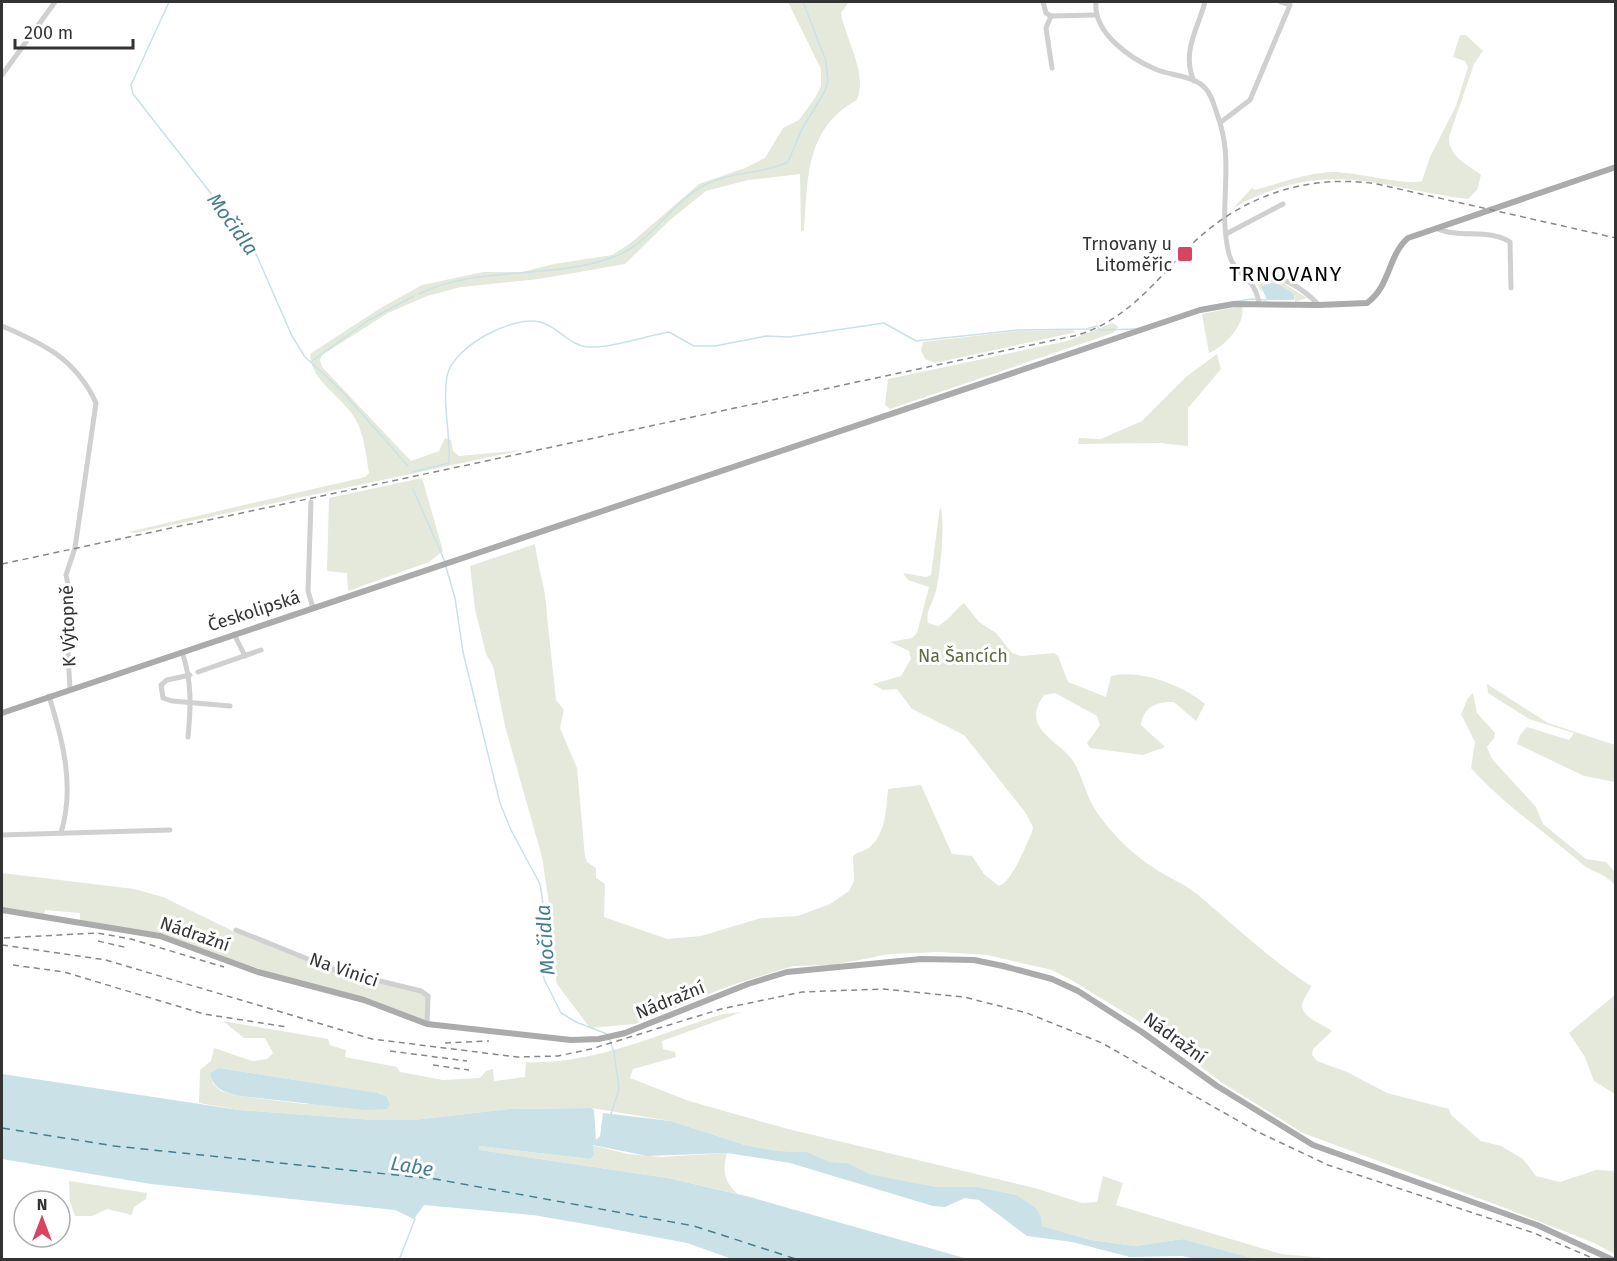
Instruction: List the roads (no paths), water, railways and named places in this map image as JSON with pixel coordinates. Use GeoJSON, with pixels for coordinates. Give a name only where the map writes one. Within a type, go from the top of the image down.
{"type":"FeatureCollection","features":[{"type":"Feature","properties":{"kind":"main road"},"geometry":{"type":"LineString","coordinates":[[1436,228],[1616,168]]}},
{"type":"Feature","properties":{"kind":"main road","name":"Českolipská"},"geometry":{"type":"LineString","coordinates":[[2,713],[70,688],[1200,310],[1234,304],[1367,303],[1380,290],[1404,242],[1436,228]]}},
{"type":"Feature","properties":{"kind":"main road","name":"Nádražní"},"geometry":{"type":"LineString","coordinates":[[2,910],[160,936],[258,972],[364,1000],[427,1024],[564,1040],[609,1037],[787,972],[844,968],[895,960],[974,960],[1031,973],[1078,992],[1150,1038],[1216,1086],[1313,1145],[1537,1226],[1613,1260]]}},
{"type":"Feature","properties":{"kind":"street"},"geometry":{"type":"LineString","coordinates":[[2,75],[55,2]]}},
{"type":"Feature","properties":{"kind":"street"},"geometry":{"type":"LineString","coordinates":[[1043,2],[1051,16]]}},
{"type":"Feature","properties":{"kind":"street"},"geometry":{"type":"LineString","coordinates":[[1096,2],[1095,15],[1101,28],[1138,60],[1155,69],[1194,81],[1210,95],[1221,122],[1228,157],[1226,234],[1232,261],[1252,281],[1259,303]]}},
{"type":"Feature","properties":{"kind":"street"},"geometry":{"type":"LineString","coordinates":[[1194,81],[1189,60],[1190,48],[1205,2]]}},
{"type":"Feature","properties":{"kind":"street"},"geometry":{"type":"LineString","coordinates":[[1221,122],[1250,100],[1288,12],[1290,5],[1281,2]]}},
{"type":"Feature","properties":{"kind":"street"},"geometry":{"type":"LineString","coordinates":[[1051,16],[1095,15]]}},
{"type":"Feature","properties":{"kind":"street"},"geometry":{"type":"LineString","coordinates":[[1051,16],[1046,28],[1052,68]]}},
{"type":"Feature","properties":{"kind":"street"},"geometry":{"type":"LineString","coordinates":[[1226,234],[1283,204]]}},
{"type":"Feature","properties":{"kind":"street"},"geometry":{"type":"LineString","coordinates":[[1436,228],[1444,232],[1488,236],[1510,242],[1511,288]]}},
{"type":"Feature","properties":{"kind":"street"},"geometry":{"type":"LineString","coordinates":[[1252,281],[1265,277],[1284,280],[1319,305]]}},
{"type":"Feature","properties":{"kind":"street","name":"K Výtopně"},"geometry":{"type":"LineString","coordinates":[[2,327],[57,352],[72,366],[96,403],[75,548],[66,575],[71,598],[68,656],[70,688]]}},
{"type":"Feature","properties":{"kind":"street"},"geometry":{"type":"LineString","coordinates":[[311,502],[308,591],[313,608]]}},
{"type":"Feature","properties":{"kind":"street"},"geometry":{"type":"LineString","coordinates":[[234,634],[245,656]]}},
{"type":"Feature","properties":{"kind":"street"},"geometry":{"type":"LineString","coordinates":[[198,672],[261,650]]}},
{"type":"Feature","properties":{"kind":"street"},"geometry":{"type":"LineString","coordinates":[[182,651],[190,675],[192,704],[188,737]]}},
{"type":"Feature","properties":{"kind":"street"},"geometry":{"type":"LineString","coordinates":[[190,675],[167,680],[161,685],[163,698],[192,704],[231,706]]}},
{"type":"Feature","properties":{"kind":"street"},"geometry":{"type":"LineString","coordinates":[[49,696],[64,742],[67,812],[61,833]]}},
{"type":"Feature","properties":{"kind":"street"},"geometry":{"type":"LineString","coordinates":[[2,835],[170,830]]}},
{"type":"Feature","properties":{"kind":"street","name":"Na Vinici"},"geometry":{"type":"LineString","coordinates":[[236,930],[344,974],[422,992],[428,996],[427,1024]]}},
{"type":"Feature","properties":{"kind":"water"},"geometry":{"type":"Polygon","coordinates":[[[1274,282],[1294,294],[1294,300],[1267,300],[1261,287],[1274,282]]]}},
{"type":"Feature","properties":{"kind":"water"},"geometry":{"type":"Polygon","coordinates":[[[219,1068],[378,1093],[386,1096],[390,1105],[387,1109],[365,1110],[240,1096],[217,1087],[214,1083],[210,1073],[219,1068]]]}},
{"type":"Feature","properties":{"kind":"water","name":"Labe"},"geometry":{"type":"Polygon","coordinates":[[[2,1074],[239,1110],[374,1120],[413,1120],[509,1109],[591,1108],[594,1110],[596,1140],[600,1136],[603,1113],[671,1121],[745,1145],[778,1151],[807,1152],[830,1162],[848,1163],[869,1174],[937,1187],[978,1187],[1017,1195],[1036,1208],[1041,1217],[1042,1226],[1091,1240],[1135,1246],[1182,1239],[1256,1259],[1200,1260],[1182,1256],[1130,1257],[1072,1242],[1027,1236],[979,1200],[965,1198],[945,1207],[933,1206],[790,1163],[727,1153],[647,1156],[593,1145],[594,1155],[590,1159],[479,1146],[480,1150],[668,1178],[750,1197],[968,1259],[732,1259],[687,1243],[533,1215],[424,1205],[414,1219],[395,1210],[151,1184],[2,1159],[2,1074]]]}},
{"type":"Feature","properties":{"kind":"waterway","name":"Močidla"},"geometry":{"type":"LineString","coordinates":[[169,2],[131,85],[133,94],[253,247],[292,336],[305,357],[341,390],[408,466]]}},
{"type":"Feature","properties":{"kind":"waterway"},"geometry":{"type":"LineString","coordinates":[[419,294],[466,279],[567,268],[592,264],[616,256],[639,242],[679,204],[701,187],[723,178],[768,169],[788,162],[802,129],[825,91],[828,81],[826,61],[803,2]]}},
{"type":"Feature","properties":{"kind":"waterway"},"geometry":{"type":"LineString","coordinates":[[312,361],[369,320],[414,296]]}},
{"type":"Feature","properties":{"kind":"waterway"},"geometry":{"type":"LineString","coordinates":[[1209,306],[1251,299],[1267,300]]}},
{"type":"Feature","properties":{"kind":"waterway"},"geometry":{"type":"LineString","coordinates":[[412,472],[449,463],[446,387],[447,376],[452,365],[472,344],[514,323],[540,322],[552,327],[575,343],[588,347],[618,344],[669,332],[694,346],[715,346],[766,336],[789,337],[884,323],[916,341],[1018,330],[1086,329],[1097,326],[1100,330],[1135,329]]}},
{"type":"Feature","properties":{"kind":"waterway","name":"Močidla"},"geometry":{"type":"LineString","coordinates":[[413,489],[445,562]]}},
{"type":"Feature","properties":{"kind":"waterway","name":"Močidla"},"geometry":{"type":"LineString","coordinates":[[446,567],[455,598],[463,652],[500,803],[511,830],[540,884],[545,917],[542,964],[544,979],[561,1013],[576,1022],[607,1034]]}},
{"type":"Feature","properties":{"kind":"waterway","name":"Močidla"},"geometry":{"type":"LineString","coordinates":[[609,1038],[614,1052],[619,1089],[611,1114]]}},
{"type":"Feature","properties":{"kind":"waterway"},"geometry":{"type":"LineString","coordinates":[[399,1260],[415,1219]]}},
{"type":"Feature","properties":{"kind":"railway"},"geometry":{"type":"LineString","coordinates":[[2,564],[1078,335],[1095,329],[1124,311],[1205,232],[1226,217],[1249,204],[1298,186],[1323,182],[1377,184],[1616,238]]}},
{"type":"Feature","properties":{"kind":"railway"},"geometry":{"type":"LineString","coordinates":[[4,938],[97,933],[131,939],[224,967]]}},
{"type":"Feature","properties":{"kind":"railway"},"geometry":{"type":"LineString","coordinates":[[98,941],[128,948]]}},
{"type":"Feature","properties":{"kind":"railway"},"geometry":{"type":"LineString","coordinates":[[2,945],[106,960],[372,1039],[517,1057],[558,1056],[591,1049],[721,1009],[802,992],[883,989],[964,997],[1027,1013],[1102,1043],[1256,1131],[1328,1165],[1534,1233],[1597,1260]]}},
{"type":"Feature","properties":{"kind":"railway"},"geometry":{"type":"LineString","coordinates":[[13,965],[64,972],[204,1014],[287,1027]]}},
{"type":"Feature","properties":{"kind":"railway"},"geometry":{"type":"LineString","coordinates":[[445,1043],[489,1041]]}},
{"type":"Feature","properties":{"kind":"railway"},"geometry":{"type":"LineString","coordinates":[[390,1051],[467,1061]]}},
{"type":"Feature","properties":{"kind":"railway"},"geometry":{"type":"LineString","coordinates":[[433,1065],[469,1070]]}},
{"type":"Feature","properties":{"kind":"place","name":"Trnovany u Litoměřic"},"geometry":{"type":"Point","coordinates":[1185,254]}},
{"type":"Feature","properties":{"kind":"district","name":"TRNOVANY"},"geometry":{"type":"Point","coordinates":[1286,274]}},
{"type":"Feature","properties":{"kind":"park label","name":"Na Šancích"},"geometry":{"type":"Point","coordinates":[963,656]}}]}
